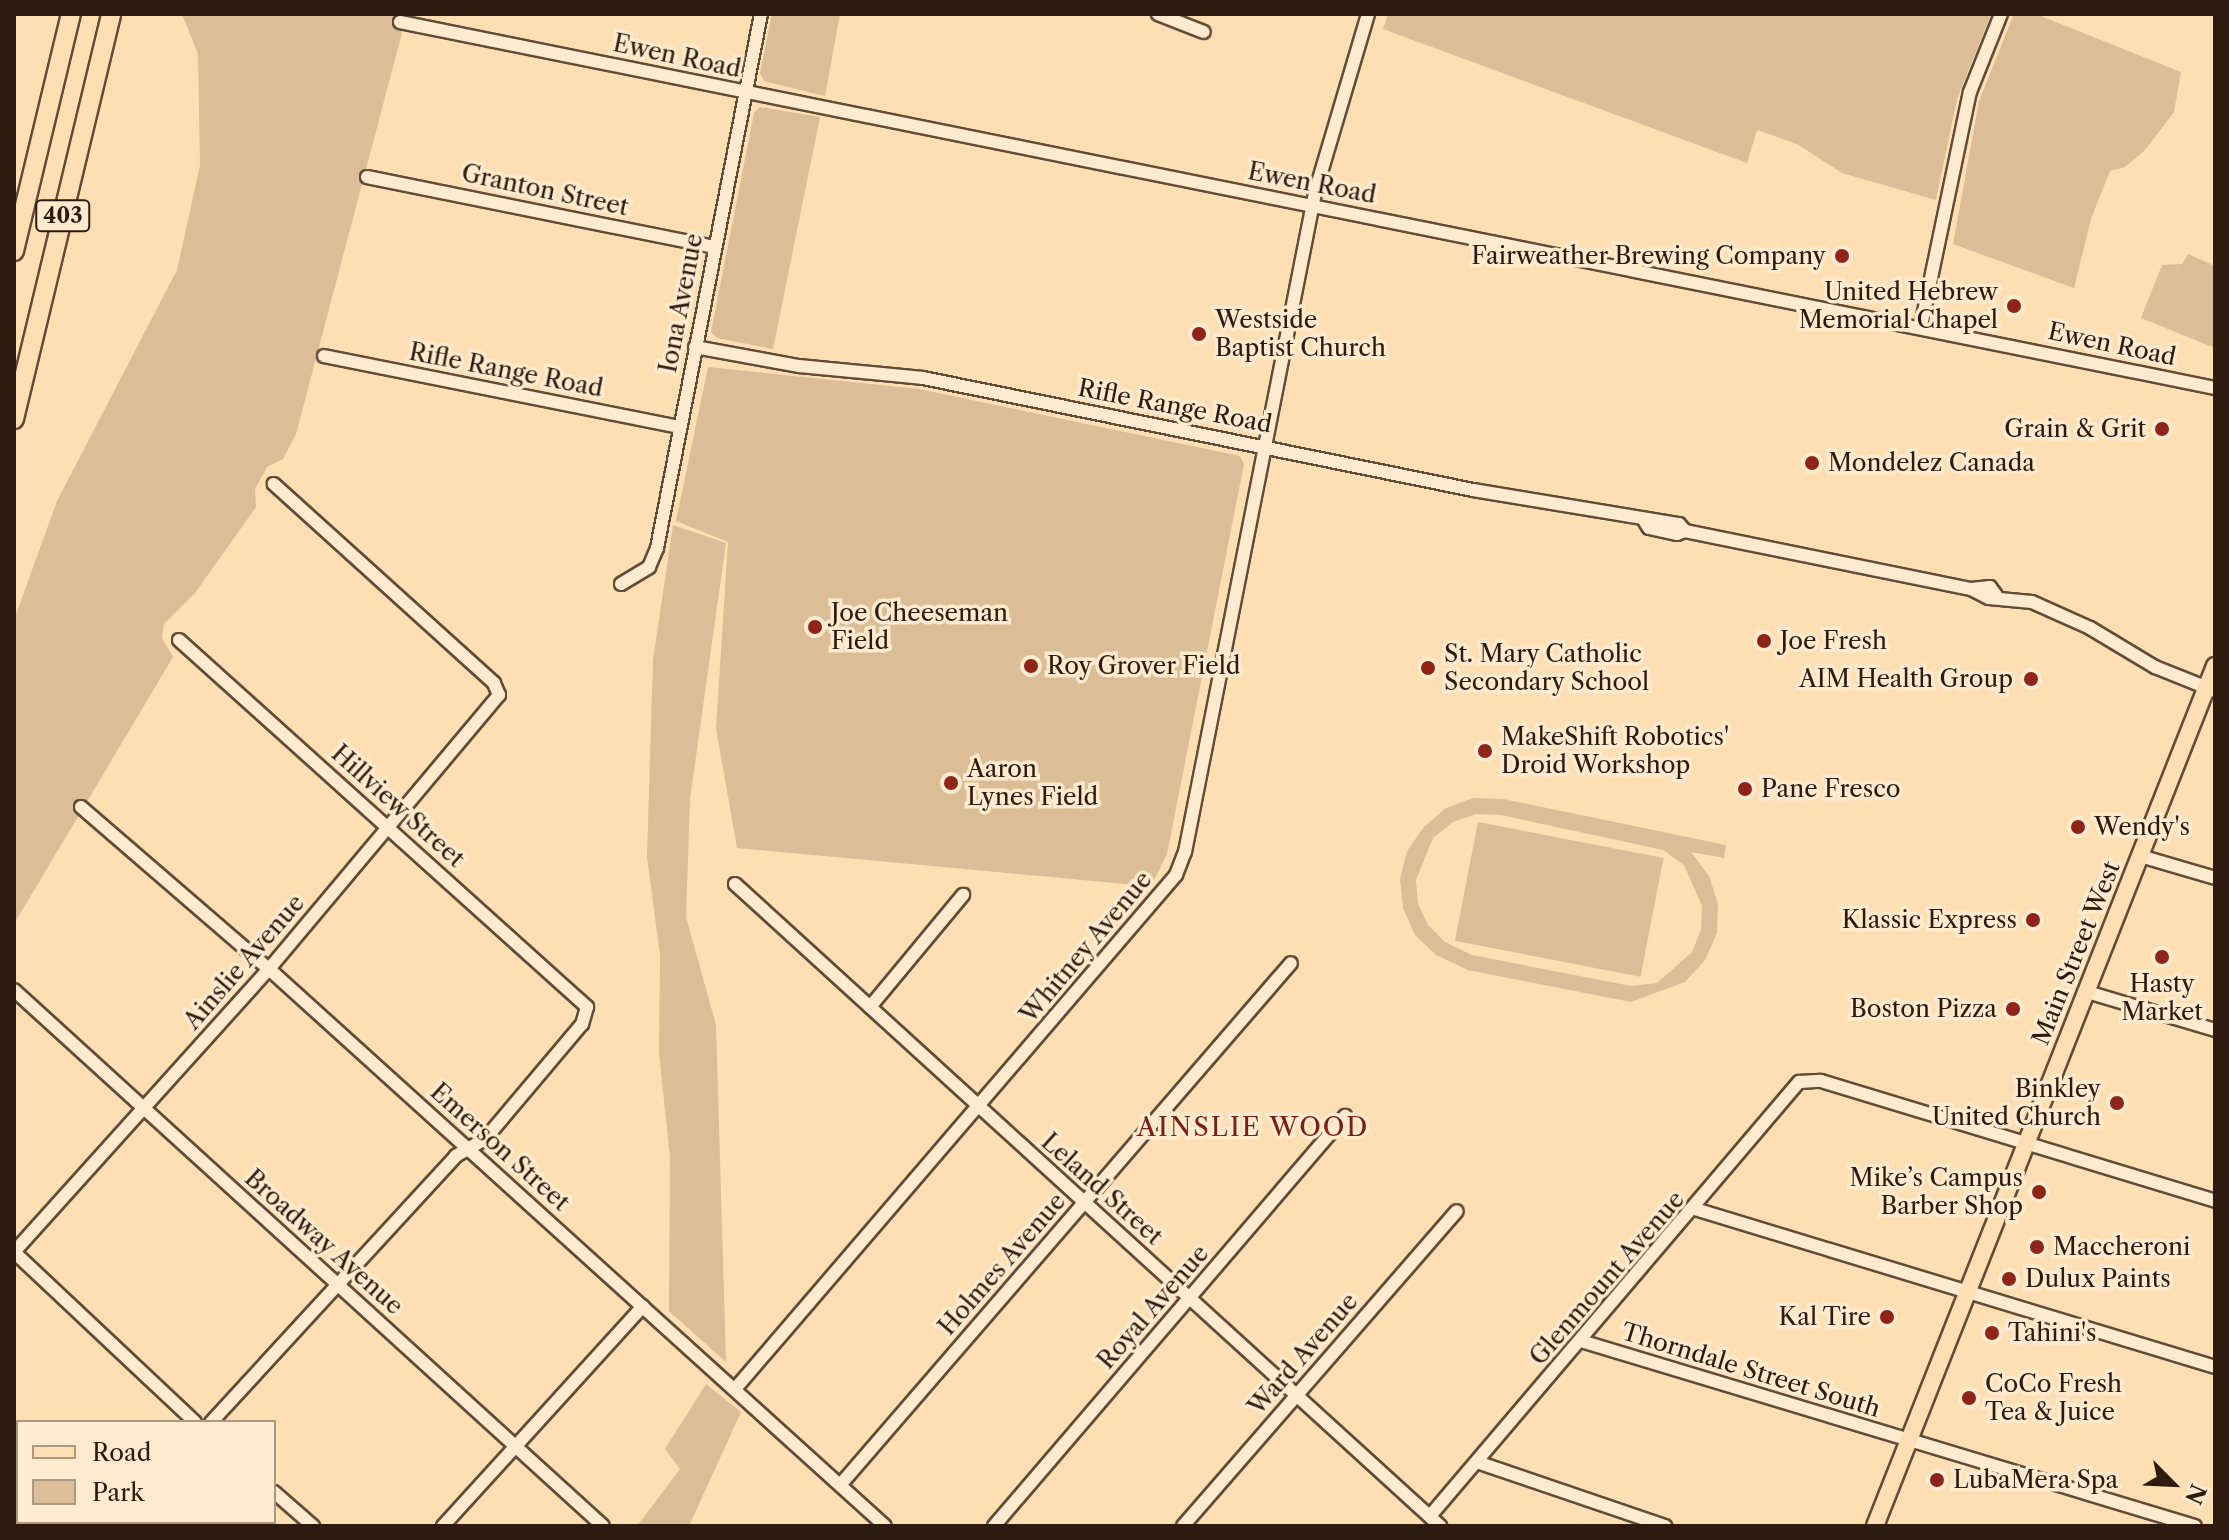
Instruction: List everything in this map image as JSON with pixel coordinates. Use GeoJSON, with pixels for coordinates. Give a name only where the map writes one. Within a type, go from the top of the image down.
{"type":"FeatureCollection","features":[{"type":"Feature","properties":{"kind":"highway","name":"403"},"geometry":{"type":"LineString","coordinates":[[14,251],[71,14]]}},
{"type":"Feature","properties":{"kind":"highway","name":"403"},"geometry":{"type":"LineString","coordinates":[[14,419],[111,14]]}},
{"type":"Feature","properties":{"kind":"main road","name":"Main Street West"},"geometry":{"type":"LineString","coordinates":[[1875,1526],[2140,856],[2211,690],[2215,666]]}},
{"type":"Feature","properties":{"kind":"street","name":"Iona Avenue"},"geometry":{"type":"LineString","coordinates":[[621,584],[649,567],[657,548],[761,14]]}},
{"type":"Feature","properties":{"kind":"street"},"geometry":{"type":"LineString","coordinates":[[1158,14],[1204,32]]}},
{"type":"Feature","properties":{"kind":"street","name":"Whitney Avenue"},"geometry":{"type":"LineString","coordinates":[[735,1389],[1176,875],[1185,852],[1313,206],[1368,14]]}},
{"type":"Feature","properties":{"kind":"street"},"geometry":{"type":"LineString","coordinates":[[1921,326],[1970,92],[2001,14]]}},
{"type":"Feature","properties":{"kind":"street","name":"Ewen Road"},"geometry":{"type":"LineString","coordinates":[[400,22],[1921,326],[2215,388]]}},
{"type":"Feature","properties":{"kind":"street","name":"Granton Street"},"geometry":{"type":"LineString","coordinates":[[367,177],[714,247]]}},
{"type":"Feature","properties":{"kind":"street","name":"Rifle Range Road"},"geometry":{"type":"LineString","coordinates":[[695,347],[799,366],[923,378],[1645,522],[1649,528],[1685,531],[1971,589],[1989,598],[1996,595],[2061,613],[2155,667],[2211,690]]}},
{"type":"Feature","properties":{"kind":"street","name":"Rifle Range Road"},"geometry":{"type":"LineString","coordinates":[[324,356],[679,427]]}},
{"type":"Feature","properties":{"kind":"street","name":"Ainslie Avenue"},"geometry":{"type":"LineString","coordinates":[[14,1252],[269,969],[494,707],[499,695],[494,683],[274,484]]}},
{"type":"Feature","properties":{"kind":"street","name":"Hillview Street"},"geometry":{"type":"LineString","coordinates":[[179,640],[587,1007],[582,1024],[485,1139],[469,1148]]}},
{"type":"Feature","properties":{"kind":"street","name":"Emerson Street"},"geometry":{"type":"LineString","coordinates":[[81,807],[269,969],[885,1526]]}},
{"type":"Feature","properties":{"kind":"street"},"geometry":{"type":"LineString","coordinates":[[2140,856],[2215,878]]}},
{"type":"Feature","properties":{"kind":"street","name":"Leland Street"},"geometry":{"type":"LineString","coordinates":[[735,884],[1440,1526]]}},
{"type":"Feature","properties":{"kind":"street"},"geometry":{"type":"LineString","coordinates":[[870,1007],[963,895]]}},
{"type":"Feature","properties":{"kind":"street","name":"Holmes Avenue"},"geometry":{"type":"LineString","coordinates":[[841,1484],[1291,963]]}},
{"type":"Feature","properties":{"kind":"street","name":"Broadway Avenue"},"geometry":{"type":"LineString","coordinates":[[14,990],[603,1526]]}},
{"type":"Feature","properties":{"kind":"street"},"geometry":{"type":"LineString","coordinates":[[2087,992],[2215,1030]]}},
{"type":"Feature","properties":{"kind":"street","name":"Glenmount Avenue"},"geometry":{"type":"LineString","coordinates":[[1430,1516],[1695,1209],[1799,1082],[1821,1081],[2026,1143]]}},
{"type":"Feature","properties":{"kind":"street","name":"Royal Avenue"},"geometry":{"type":"LineString","coordinates":[[994,1526],[1345,1116]]}},
{"type":"Feature","properties":{"kind":"street"},"geometry":{"type":"LineString","coordinates":[[2026,1143],[2215,1201]]}},
{"type":"Feature","properties":{"kind":"street"},"geometry":{"type":"LineString","coordinates":[[213,1420],[454,1157],[469,1148]]}},
{"type":"Feature","properties":{"kind":"street"},"geometry":{"type":"LineString","coordinates":[[1695,1209],[2215,1367]]}},
{"type":"Feature","properties":{"kind":"street","name":"Ward Avenue"},"geometry":{"type":"LineString","coordinates":[[1183,1526],[1457,1211]]}},
{"type":"Feature","properties":{"kind":"street"},"geometry":{"type":"LineString","coordinates":[[14,1252],[193,1420]]}},
{"type":"Feature","properties":{"kind":"street"},"geometry":{"type":"LineString","coordinates":[[443,1526],[643,1306]]}},
{"type":"Feature","properties":{"kind":"street","name":"Thorndale Street South"},"geometry":{"type":"LineString","coordinates":[[1581,1341],[2195,1526]]}},
{"type":"Feature","properties":{"kind":"street"},"geometry":{"type":"LineString","coordinates":[[1477,1462],[1665,1526]]}},
{"type":"Feature","properties":{"kind":"street"},"geometry":{"type":"LineString","coordinates":[[276,1494],[313,1526]]}},
{"type":"Feature","properties":{"kind":"green space"},"geometry":{"type":"Polygon","coordinates":[[[182,14],[407,14],[296,434],[283,459],[267,467],[255,489],[256,507],[195,593],[164,624],[162,638],[173,657],[14,924],[14,620],[57,501],[177,270],[200,165],[198,54],[182,14]]]}},
{"type":"Feature","properties":{"kind":"green space"},"geometry":{"type":"Polygon","coordinates":[[[772,14],[840,14],[825,96],[764,81],[760,73],[772,14]]]}},
{"type":"Feature","properties":{"kind":"green space"},"geometry":{"type":"Polygon","coordinates":[[[1388,14],[1991,14],[1957,99],[1936,200],[1842,173],[1797,144],[1757,130],[1747,163],[1383,29],[1388,14]]]}},
{"type":"Feature","properties":{"kind":"green space"},"geometry":{"type":"Polygon","coordinates":[[[2014,14],[2036,14],[2181,72],[2174,112],[2145,150],[2125,167],[2110,171],[2091,219],[2074,288],[1953,244],[1979,101],[2014,14]]]}},
{"type":"Feature","properties":{"kind":"green space"},"geometry":{"type":"Polygon","coordinates":[[[760,107],[820,117],[773,349],[717,338],[711,332],[754,113],[760,107]]]}},
{"type":"Feature","properties":{"kind":"green space"},"geometry":{"type":"Polygon","coordinates":[[[2188,254],[2215,266],[2215,348],[2141,318],[2162,265],[2182,264],[2188,254]]]}},
{"type":"Feature","properties":{"kind":"green space"},"geometry":{"type":"Polygon","coordinates":[[[708,367],[919,389],[1240,456],[1244,464],[1167,854],[1154,880],[1147,886],[737,848],[716,728],[728,542],[676,521],[708,367]]]}},
{"type":"Feature","properties":{"kind":"green space"},"geometry":{"type":"Polygon","coordinates":[[[673,525],[726,543],[690,799],[686,917],[716,1025],[726,1362],[669,1311],[670,1157],[659,1053],[660,955],[647,857],[653,660],[673,525]]]}},
{"type":"Feature","properties":{"kind":"green space"},"geometry":{"type":"Polygon","coordinates":[[[1473,798],[1503,799],[1726,845],[1724,858],[1691,852],[1709,876],[1718,904],[1717,933],[1705,960],[1685,982],[1631,1002],[1468,970],[1436,955],[1415,935],[1403,908],[1400,879],[1407,851],[1424,827],[1446,808],[1473,798]],[[1476,814],[1453,822],[1433,838],[1416,880],[1418,904],[1428,925],[1445,942],[1472,955],[1631,986],[1657,983],[1692,952],[1701,930],[1702,906],[1684,865],[1663,850],[1501,815],[1476,814]]]}},
{"type":"Feature","properties":{"kind":"green space"},"geometry":{"type":"Polygon","coordinates":[[[1478,822],[1664,858],[1640,977],[1455,941],[1478,822]]]}},
{"type":"Feature","properties":{"kind":"green space"},"geometry":{"type":"Polygon","coordinates":[[[706,1384],[741,1412],[689,1526],[637,1526],[680,1469],[665,1449],[706,1384]]]}},
{"type":"Feature","properties":{"kind":"place","name":"Fairweather Brewing Company"},"geometry":{"type":"Point","coordinates":[1842,256]}},
{"type":"Feature","properties":{"kind":"place","name":"United Hebrew Memorial Chapel"},"geometry":{"type":"Point","coordinates":[2014,306]}},
{"type":"Feature","properties":{"kind":"place","name":"Westside Baptist Church"},"geometry":{"type":"Point","coordinates":[1199,334]}},
{"type":"Feature","properties":{"kind":"place","name":"Grain & Grit"},"geometry":{"type":"Point","coordinates":[2162,429]}},
{"type":"Feature","properties":{"kind":"place","name":"Mondelez Canada"},"geometry":{"type":"Point","coordinates":[1812,463]}},
{"type":"Feature","properties":{"kind":"place","name":"Joe Cheeseman Field"},"geometry":{"type":"Point","coordinates":[815,627]}},
{"type":"Feature","properties":{"kind":"place","name":"Joe Fresh"},"geometry":{"type":"Point","coordinates":[1764,641]}},
{"type":"Feature","properties":{"kind":"place","name":"Roy Grover Field"},"geometry":{"type":"Point","coordinates":[1031,666]}},
{"type":"Feature","properties":{"kind":"place","name":"St. Mary Catholic Secondary School"},"geometry":{"type":"Point","coordinates":[1428,668]}},
{"type":"Feature","properties":{"kind":"place","name":"AIM Health Group"},"geometry":{"type":"Point","coordinates":[2031,679]}},
{"type":"Feature","properties":{"kind":"place","name":"MakeShift Robotics' Droid Workshop"},"geometry":{"type":"Point","coordinates":[1485,751]}},
{"type":"Feature","properties":{"kind":"place","name":"Aaron Lynes Field"},"geometry":{"type":"Point","coordinates":[951,783]}},
{"type":"Feature","properties":{"kind":"place","name":"Pane Fresco"},"geometry":{"type":"Point","coordinates":[1745,789]}},
{"type":"Feature","properties":{"kind":"place","name":"Wendy's"},"geometry":{"type":"Point","coordinates":[2078,827]}},
{"type":"Feature","properties":{"kind":"place","name":"Klassic Express"},"geometry":{"type":"Point","coordinates":[2033,920]}},
{"type":"Feature","properties":{"kind":"place","name":"Hasty Market"},"geometry":{"type":"Point","coordinates":[2162,957]}},
{"type":"Feature","properties":{"kind":"place","name":"Boston Pizza"},"geometry":{"type":"Point","coordinates":[2013,1009]}},
{"type":"Feature","properties":{"kind":"place","name":"Binkley United Church"},"geometry":{"type":"Point","coordinates":[2117,1103]}},
{"type":"Feature","properties":{"kind":"place","name":"Mike’s Campus Barber Shop"},"geometry":{"type":"Point","coordinates":[2039,1192]}},
{"type":"Feature","properties":{"kind":"place","name":"Maccheroni"},"geometry":{"type":"Point","coordinates":[2037,1247]}},
{"type":"Feature","properties":{"kind":"place","name":"Dulux Paints"},"geometry":{"type":"Point","coordinates":[2009,1279]}},
{"type":"Feature","properties":{"kind":"place","name":"Kal Tire"},"geometry":{"type":"Point","coordinates":[1887,1317]}},
{"type":"Feature","properties":{"kind":"place","name":"Tahini's"},"geometry":{"type":"Point","coordinates":[1992,1333]}},
{"type":"Feature","properties":{"kind":"place","name":"CoCo Fresh Tea & Juice"},"geometry":{"type":"Point","coordinates":[1969,1398]}},
{"type":"Feature","properties":{"kind":"place","name":"LubaMera Spa"},"geometry":{"type":"Point","coordinates":[1937,1480]}},
{"type":"Feature","properties":{"kind":"district","name":"AINSLIE WOOD"},"geometry":{"type":"Point","coordinates":[1253,1128]}}]}
